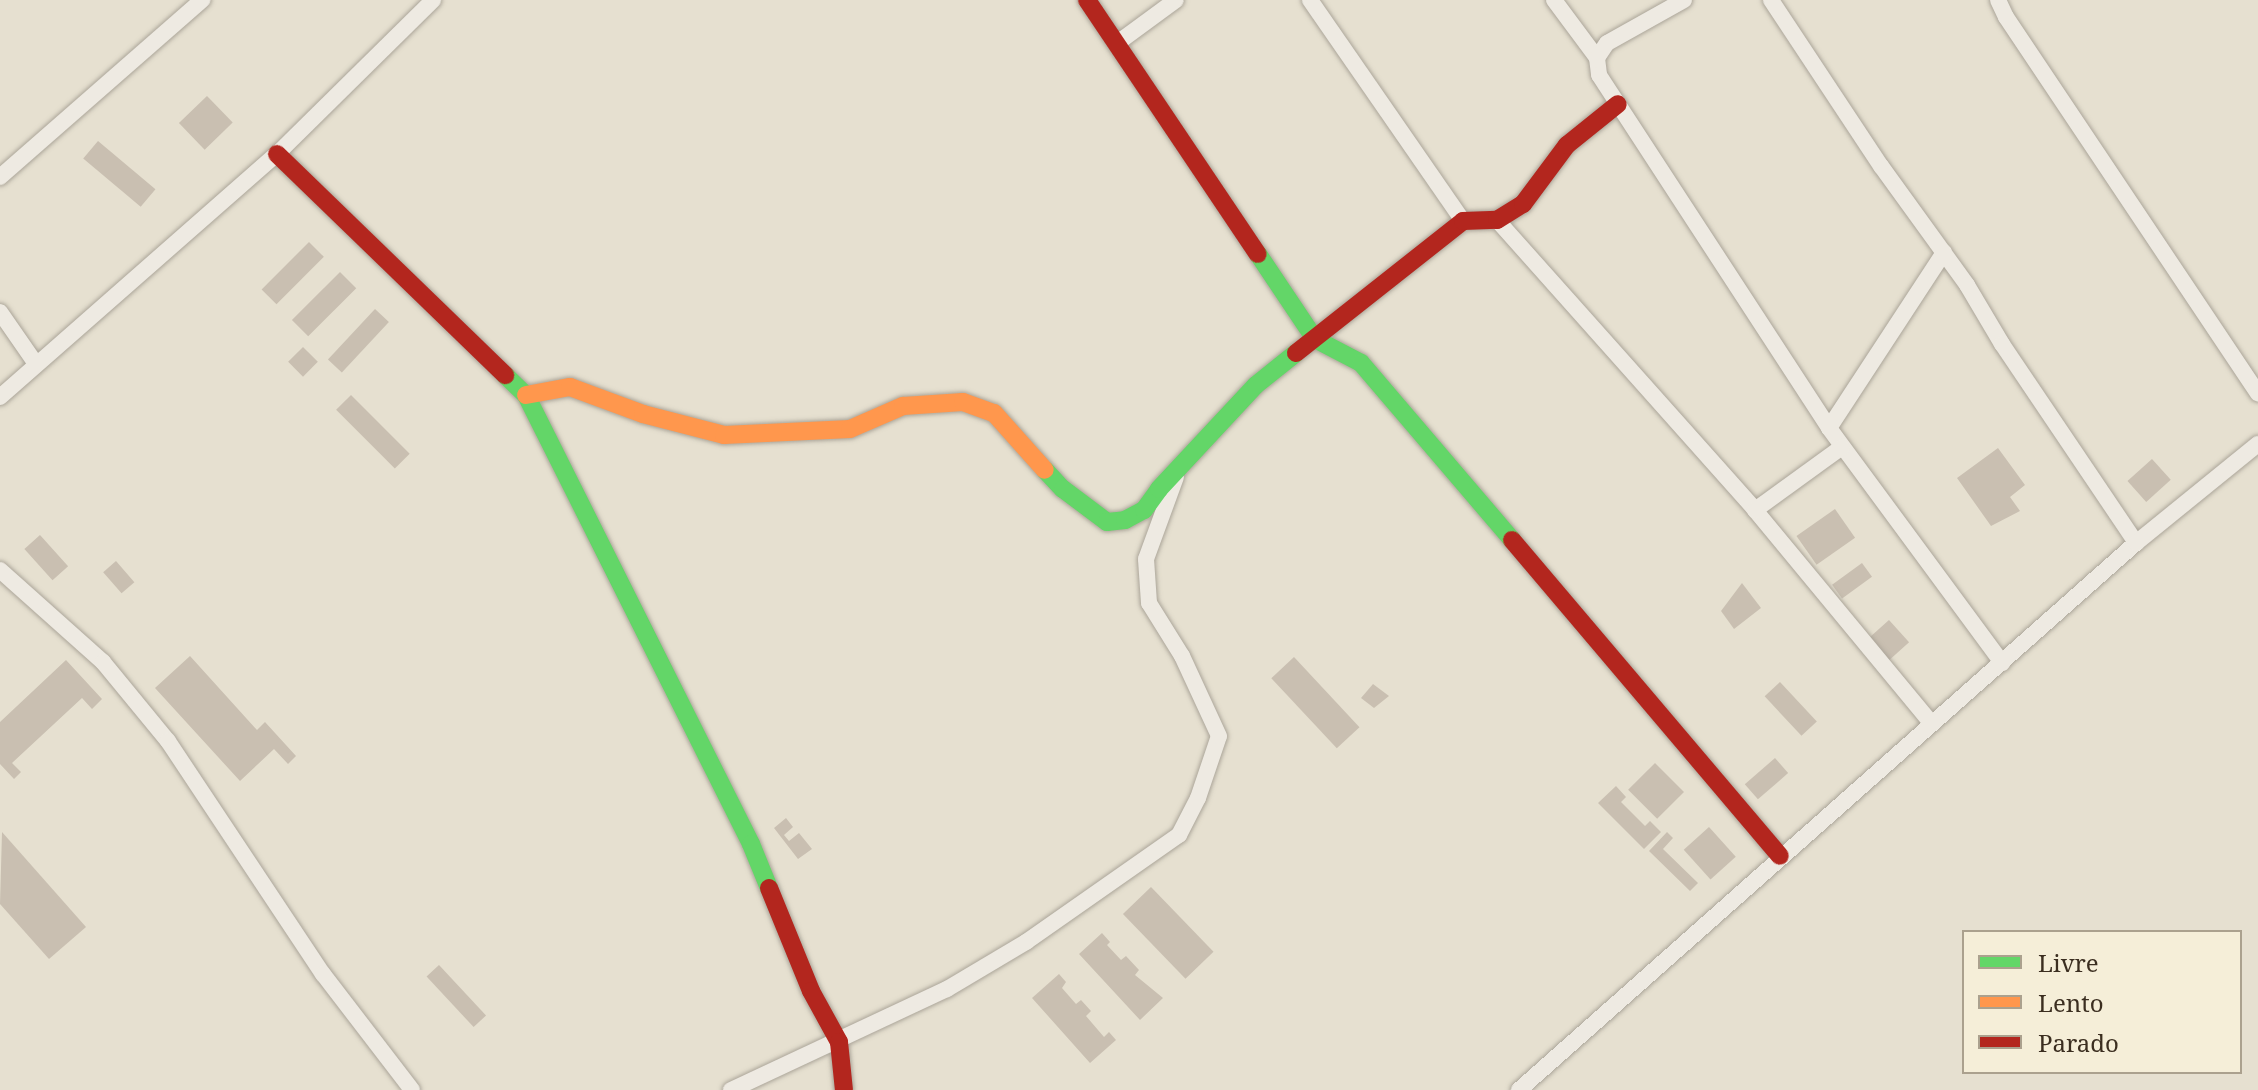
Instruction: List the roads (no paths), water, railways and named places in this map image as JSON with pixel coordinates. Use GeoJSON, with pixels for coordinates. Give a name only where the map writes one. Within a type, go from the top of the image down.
{"type":"FeatureCollection","features":[{"type":"Feature","properties":{"kind":"street"},"geometry":{"type":"LineString","coordinates":[[0,177],[202,0]]}},
{"type":"Feature","properties":{"kind":"street"},"geometry":{"type":"LineString","coordinates":[[0,397],[110,304],[277,154],[433,0]]}},
{"type":"Feature","properties":{"kind":"street"},"geometry":{"type":"LineString","coordinates":[[1087,0],[1315,339],[1361,363],[1780,856]]}},
{"type":"Feature","properties":{"kind":"street"},"geometry":{"type":"LineString","coordinates":[[1116,44],[1176,0]]}},
{"type":"Feature","properties":{"kind":"street"},"geometry":{"type":"LineString","coordinates":[[1310,0],[1463,221]]}},
{"type":"Feature","properties":{"kind":"street"},"geometry":{"type":"LineString","coordinates":[[1554,0],[1597,58],[1599,75],[1829,428],[2002,663]]}},
{"type":"Feature","properties":{"kind":"street"},"geometry":{"type":"LineString","coordinates":[[1597,58],[1607,43],[1623,31],[1684,0]]}},
{"type":"Feature","properties":{"kind":"street"},"geometry":{"type":"LineString","coordinates":[[1771,0],[1881,166],[1944,252],[2136,543]]}},
{"type":"Feature","properties":{"kind":"street"},"geometry":{"type":"LineString","coordinates":[[1998,0],[2006,17],[2258,394]]}},
{"type":"Feature","properties":{"kind":"street"},"geometry":{"type":"LineString","coordinates":[[526,395],[570,387],[643,414],[724,435],[850,429],[903,406],[963,402],[994,413],[1063,489],[1107,522],[1125,520],[1144,510],[1256,385],[1463,221],[1497,220],[1523,204],[1567,145],[1618,104]]}},
{"type":"Feature","properties":{"kind":"street"},"geometry":{"type":"LineString","coordinates":[[277,154],[526,395],[751,844],[811,991],[839,1042],[844,1090]]}},
{"type":"Feature","properties":{"kind":"street"},"geometry":{"type":"LineString","coordinates":[[1497,220],[1755,510],[1931,723]]}},
{"type":"Feature","properties":{"kind":"street"},"geometry":{"type":"LineString","coordinates":[[1829,428],[1944,252]]}},
{"type":"Feature","properties":{"kind":"street"},"geometry":{"type":"LineString","coordinates":[[0,312],[36,364]]}},
{"type":"Feature","properties":{"kind":"street"},"geometry":{"type":"LineString","coordinates":[[1519,1090],[2136,543],[2258,444]]}},
{"type":"Feature","properties":{"kind":"street"},"geometry":{"type":"LineString","coordinates":[[1755,510],[1842,447]]}},
{"type":"Feature","properties":{"kind":"street"},"geometry":{"type":"LineString","coordinates":[[731,1090],[947,989],[1026,942],[1179,835],[1198,798],[1219,736],[1182,656],[1149,603],[1146,559],[1180,467]]}},
{"type":"Feature","properties":{"kind":"street"},"geometry":{"type":"LineString","coordinates":[[0,570],[103,662],[168,741],[323,974],[412,1090]]}}]}
